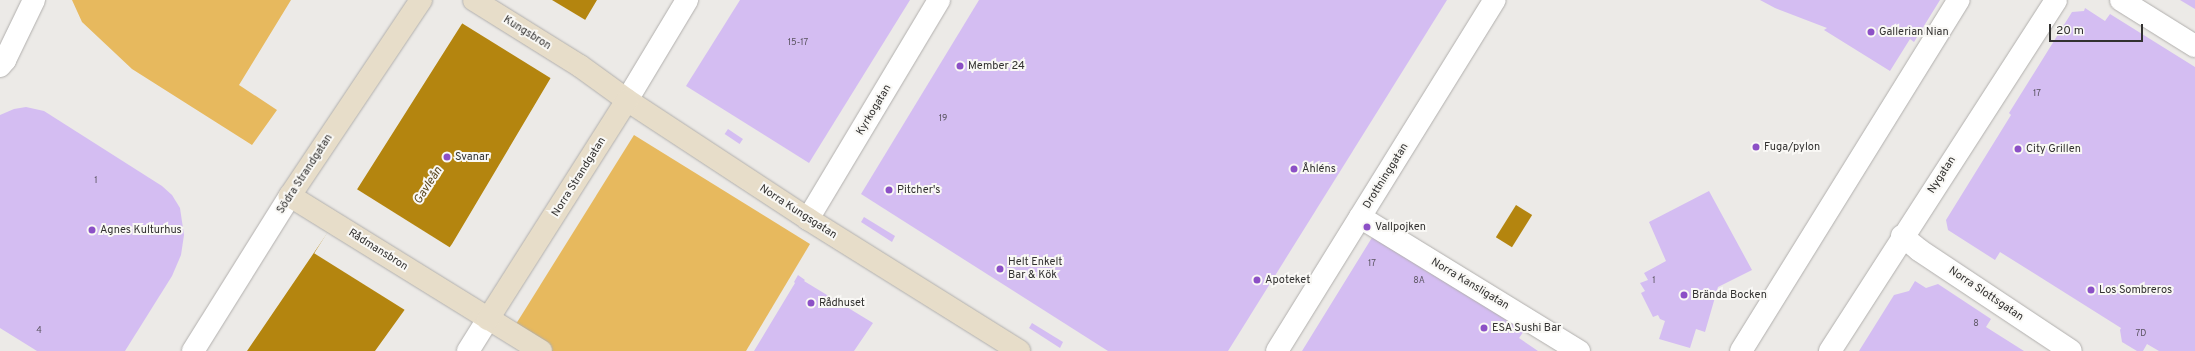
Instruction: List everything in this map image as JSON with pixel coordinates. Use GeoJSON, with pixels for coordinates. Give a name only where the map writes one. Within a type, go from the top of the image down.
{"type":"FeatureCollection","features":[{"type":"Feature","properties":{"kind":"street"},"geometry":{"type":"LineString","coordinates":[[0,66],[5,60],[34,0]]}},
{"type":"Feature","properties":{"kind":"street","name":"Södra Strandgatan"},"geometry":{"type":"LineString","coordinates":[[193,351],[290,196],[421,0]]}},
{"type":"Feature","properties":{"kind":"street","name":"Kungsbron"},"geometry":{"type":"LineString","coordinates":[[474,0],[580,66]]}},
{"type":"Feature","properties":{"kind":"street","name":"Norra Strandgatan"},"geometry":{"type":"LineString","coordinates":[[468,351],[627,100],[687,0]]}},
{"type":"Feature","properties":{"kind":"street","name":"Kyrkogatan"},"geometry":{"type":"LineString","coordinates":[[808,219],[939,0]]}},
{"type":"Feature","properties":{"kind":"street","name":"Drottninggatan"},"geometry":{"type":"LineString","coordinates":[[1277,351],[1495,0]]}},
{"type":"Feature","properties":{"kind":"street"},"geometry":{"type":"LineString","coordinates":[[1741,351],[1959,0]]}},
{"type":"Feature","properties":{"kind":"street","name":"Nygatan"},"geometry":{"type":"LineString","coordinates":[[1830,351],[1902,236],[2056,0]]}},
{"type":"Feature","properties":{"kind":"street"},"geometry":{"type":"LineString","coordinates":[[2121,0],[2195,46]]}},
{"type":"Feature","properties":{"kind":"street","name":"Norra Kungsgatan"},"geometry":{"type":"LineString","coordinates":[[580,66],[627,100],[808,219],[1019,351]]}},
{"type":"Feature","properties":{"kind":"street","name":"Rådmansbron"},"geometry":{"type":"LineString","coordinates":[[290,196],[434,284],[488,320],[541,351]]}},
{"type":"Feature","properties":{"kind":"street","name":"Norra Kansligatan"},"geometry":{"type":"LineString","coordinates":[[1360,217],[1579,351]]}},
{"type":"Feature","properties":{"kind":"street","name":"Norra Slottsgatan"},"geometry":{"type":"LineString","coordinates":[[1902,236],[1919,250],[2071,351]]}},
{"type":"Feature","properties":{"kind":"shaded area"},"geometry":{"type":"Polygon","coordinates":[[[72,0],[291,0],[239,85],[277,110],[252,145],[132,69],[82,22],[72,0]]]}},
{"type":"Feature","properties":{"kind":"shaded area"},"geometry":{"type":"Polygon","coordinates":[[[634,135],[810,244],[746,351],[541,351],[511,332],[634,135]]]}},
{"type":"Feature","properties":{"kind":"water","name":"Gavleån"},"geometry":{"type":"Polygon","coordinates":[[[477,0],[597,0],[452,244],[375,351],[247,351],[356,191],[477,0]]]}},
{"type":"Feature","properties":{"kind":"water"},"geometry":{"type":"Polygon","coordinates":[[[1516,205],[1532,215],[1512,247],[1496,237],[1516,205]]]}},
{"type":"Feature","properties":{"kind":"pier"},"geometry":{"type":"Polygon","coordinates":[[[475,0],[552,0],[587,21],[552,79],[460,22],[475,0]]]}},
{"type":"Feature","properties":{"kind":"pier"},"geometry":{"type":"Polygon","coordinates":[[[355,188],[451,248],[410,313],[314,253],[355,188]]]}},
{"type":"Feature","properties":{"kind":"building"},"geometry":{"type":"Polygon","coordinates":[[[740,0],[910,0],[809,163],[686,86],[740,0]]]}},
{"type":"Feature","properties":{"kind":"building"},"geometry":{"type":"Polygon","coordinates":[[[979,0],[1447,0],[1228,351],[1108,351],[861,194],[979,0]]]}},
{"type":"Feature","properties":{"kind":"building","name":"Gallerian Nian"},"geometry":{"type":"Polygon","coordinates":[[[1760,0],[1940,0],[1914,42],[1910,39],[1890,71],[1824,30],[1827,28],[1775,8],[1760,0]]]}},
{"type":"Feature","properties":{"kind":"building"},"geometry":{"type":"Polygon","coordinates":[[[2180,0],[2195,0],[2195,9],[2180,0]]]}},
{"type":"Feature","properties":{"kind":"building"},"geometry":{"type":"Polygon","coordinates":[[[2085,8],[2105,21],[2110,14],[2195,67],[2195,351],[2159,351],[2147,344],[2143,351],[2137,351],[2122,342],[2121,328],[2000,252],[1995,260],[1948,230],[1946,220],[2011,115],[2009,113],[2072,12],[2084,11],[2085,8]]]}},
{"type":"Feature","properties":{"kind":"building","name":"Agnes Kulturhus"},"geometry":{"type":"Polygon","coordinates":[[[26,107],[44,111],[162,186],[172,195],[180,208],[184,235],[181,255],[172,276],[125,351],[37,351],[0,328],[0,115],[14,109],[26,107]]]}},
{"type":"Feature","properties":{"kind":"building"},"geometry":{"type":"Polygon","coordinates":[[[728,129],[743,139],[740,144],[725,134],[728,129]]]}},
{"type":"Feature","properties":{"kind":"building"},"geometry":{"type":"Polygon","coordinates":[[[1709,191],[1752,270],[1718,287],[1705,332],[1696,329],[1690,348],[1659,339],[1665,321],[1660,319],[1658,315],[1653,317],[1641,293],[1645,291],[1640,283],[1648,280],[1644,273],[1666,261],[1649,222],[1709,191]]]}},
{"type":"Feature","properties":{"kind":"building"},"geometry":{"type":"Polygon","coordinates":[[[864,217],[895,236],[892,242],[861,222],[864,217]]]}},
{"type":"Feature","properties":{"kind":"building"},"geometry":{"type":"Polygon","coordinates":[[[1373,236],[1524,331],[1519,338],[1538,351],[1302,351],[1373,236]]]}},
{"type":"Feature","properties":{"kind":"building","name":"Rådhuset"},"geometry":{"type":"Polygon","coordinates":[[[798,275],[805,280],[804,281],[873,323],[854,351],[754,351],[795,283],[794,282],[798,275]]]}},
{"type":"Feature","properties":{"kind":"building"},"geometry":{"type":"Polygon","coordinates":[[[1915,281],[1926,288],[1938,284],[1991,319],[1986,327],[2024,351],[1859,351],[1894,295],[1909,291],[1915,281]]]}},
{"type":"Feature","properties":{"kind":"building"},"geometry":{"type":"Polygon","coordinates":[[[1032,323],[1063,342],[1060,348],[1029,328],[1032,323]]]}},
{"type":"Feature","properties":{"kind":"place","name":"Gallerian Nian"},"geometry":{"type":"Point","coordinates":[1871,32]}},
{"type":"Feature","properties":{"kind":"place","name":"Member 24"},"geometry":{"type":"Point","coordinates":[960,66]}},
{"type":"Feature","properties":{"kind":"place","name":"Fuga/pylon"},"geometry":{"type":"Point","coordinates":[1756,147]}},
{"type":"Feature","properties":{"kind":"place","name":"City Grillen"},"geometry":{"type":"Point","coordinates":[2018,149]}},
{"type":"Feature","properties":{"kind":"place","name":"Svanar"},"geometry":{"type":"Point","coordinates":[447,157]}},
{"type":"Feature","properties":{"kind":"place","name":"Åhléns"},"geometry":{"type":"Point","coordinates":[1294,169]}},
{"type":"Feature","properties":{"kind":"place","name":"Pitcher's"},"geometry":{"type":"Point","coordinates":[889,190]}},
{"type":"Feature","properties":{"kind":"place","name":"Vallpojken"},"geometry":{"type":"Point","coordinates":[1367,227]}},
{"type":"Feature","properties":{"kind":"place","name":"Agnes Kulturhus"},"geometry":{"type":"Point","coordinates":[92,230]}},
{"type":"Feature","properties":{"kind":"place","name":"Helt Enkelt Bar & Kök"},"geometry":{"type":"Point","coordinates":[1000,269]}},
{"type":"Feature","properties":{"kind":"place","name":"Apoteket"},"geometry":{"type":"Point","coordinates":[1257,280]}},
{"type":"Feature","properties":{"kind":"place","name":"Los Sombreros"},"geometry":{"type":"Point","coordinates":[2091,290]}},
{"type":"Feature","properties":{"kind":"place","name":"Brända Bocken"},"geometry":{"type":"Point","coordinates":[1684,295]}},
{"type":"Feature","properties":{"kind":"place","name":"Rådhuset"},"geometry":{"type":"Point","coordinates":[811,303]}},
{"type":"Feature","properties":{"kind":"place","name":"ESA Sushi Bar"},"geometry":{"type":"Point","coordinates":[1484,328]}}]}
